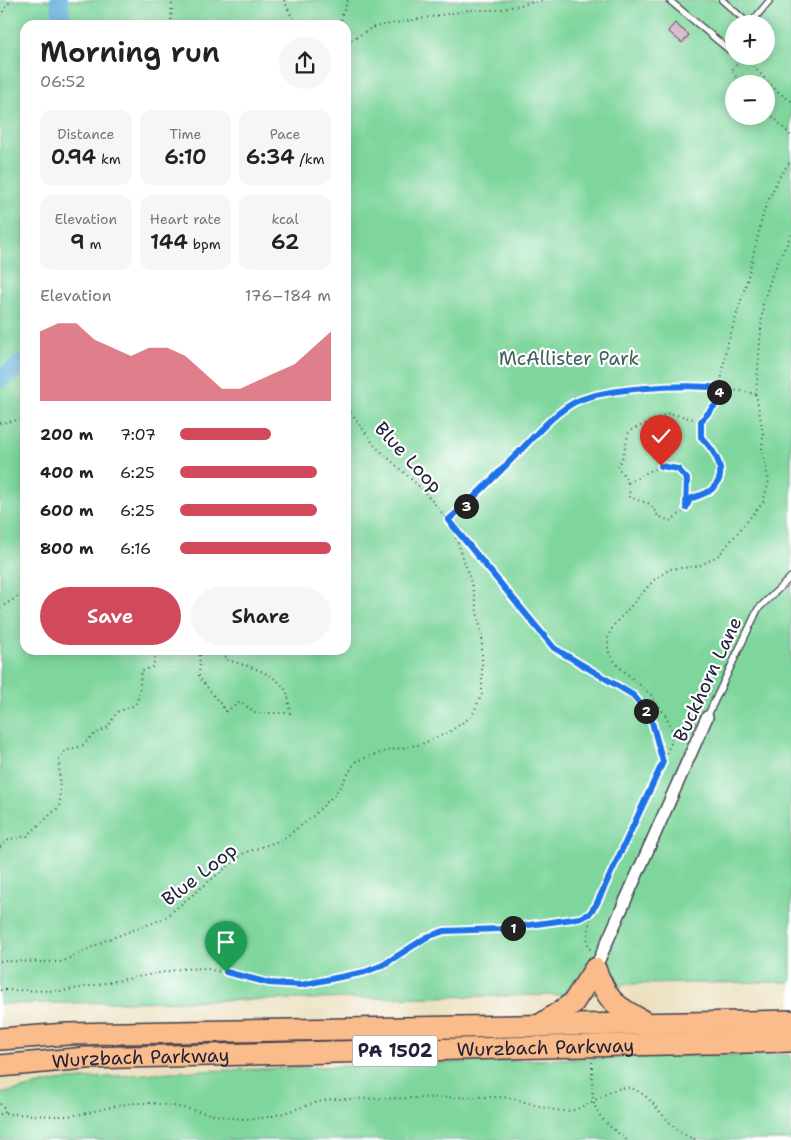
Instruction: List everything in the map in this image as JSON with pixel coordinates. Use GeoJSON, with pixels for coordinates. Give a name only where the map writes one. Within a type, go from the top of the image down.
{"type":"FeatureCollection","features":[{"type":"Feature","properties":{"kind":"highway"},"geometry":{"type":"LineString","coordinates":[[594,961],[606,996],[625,1011],[649,1024]]}},
{"type":"Feature","properties":{"kind":"highway"},"geometry":{"type":"LineString","coordinates":[[537,1027],[573,1003],[594,961]]}},
{"type":"Feature","properties":{"kind":"highway","name":"Wurzbach Parkway"},"geometry":{"type":"LineString","coordinates":[[0,1039],[67,1034],[791,1021]]}},
{"type":"Feature","properties":{"kind":"highway","name":"Wurzbach Parkway"},"geometry":{"type":"LineString","coordinates":[[0,1066],[86,1058],[791,1041]]}},
{"type":"Feature","properties":{"kind":"street","name":"Buckhorn Lane"},"geometry":{"type":"LineString","coordinates":[[594,961],[707,717]]}},
{"type":"Feature","properties":{"kind":"lane"},"geometry":{"type":"LineString","coordinates":[[669,0],[725,47]]}},
{"type":"Feature","properties":{"kind":"lane"},"geometry":{"type":"LineString","coordinates":[[722,0],[740,15]]}},
{"type":"Feature","properties":{"kind":"lane"},"geometry":{"type":"LineString","coordinates":[[758,15],[770,0]]}},
{"type":"Feature","properties":{"kind":"lane","name":"Buckhorn Lane"},"geometry":{"type":"LineString","coordinates":[[707,717],[758,609],[791,577]]}},
{"type":"Feature","properties":{"kind":"path"},"geometry":{"type":"LineString","coordinates":[[0,16],[11,0]]}},
{"type":"Feature","properties":{"kind":"path"},"geometry":{"type":"LineString","coordinates":[[171,20],[172,0]]}},
{"type":"Feature","properties":{"kind":"path"},"geometry":{"type":"LineString","coordinates":[[284,0],[291,15],[298,20]]}},
{"type":"Feature","properties":{"kind":"path"},"geometry":{"type":"LineString","coordinates":[[341,20],[348,0]]}},
{"type":"Feature","properties":{"kind":"path"},"geometry":{"type":"LineString","coordinates":[[351,40],[373,27],[470,10],[498,10],[543,0]]}},
{"type":"Feature","properties":{"kind":"path"},"geometry":{"type":"LineString","coordinates":[[735,75],[731,71],[736,65]]}},
{"type":"Feature","properties":{"kind":"path"},"geometry":{"type":"LineString","coordinates":[[751,65],[778,92],[791,101]]}},
{"type":"Feature","properties":{"kind":"path"},"geometry":{"type":"LineString","coordinates":[[775,119],[791,136]]}},
{"type":"Feature","properties":{"kind":"path"},"geometry":{"type":"LineString","coordinates":[[701,421],[669,413],[629,431],[622,459],[617,467],[624,474],[631,489],[629,498],[650,504],[652,510],[670,521],[679,516],[686,508],[690,499],[718,483],[720,462],[712,448],[701,437],[701,421],[718,402],[726,349],[748,281],[764,210],[778,179],[791,160]]}},
{"type":"Feature","properties":{"kind":"path"},"geometry":{"type":"LineString","coordinates":[[0,990],[64,991],[180,969],[203,968],[277,984],[301,985],[365,972],[383,965],[427,937],[444,931],[500,929],[580,918],[589,914],[596,905],[663,762],[671,743],[672,730],[666,716],[651,695],[616,664],[608,651],[608,636],[614,625],[654,580],[670,568],[699,566],[719,555],[763,502],[769,481],[762,451],[763,433],[756,394],[763,304],[772,275],[791,235]]}},
{"type":"Feature","properties":{"kind":"path"},"geometry":{"type":"LineString","coordinates":[[663,762],[650,715],[633,695],[554,648],[448,520],[472,501],[546,423],[571,404],[610,392],[698,385],[756,394]]}},
{"type":"Feature","properties":{"kind":"path","name":"Blue Loop"},"geometry":{"type":"LineString","coordinates":[[0,960],[62,962],[104,941],[163,919],[244,853],[282,840],[311,818],[336,794],[356,761],[386,751],[422,744],[450,732],[472,716],[482,694],[482,637],[472,586],[448,520],[422,489],[375,446],[351,413]]}},
{"type":"Feature","properties":{"kind":"path"},"geometry":{"type":"LineString","coordinates":[[0,423],[20,420]]}},
{"type":"Feature","properties":{"kind":"path"},"geometry":{"type":"LineString","coordinates":[[628,483],[661,466],[678,469],[687,479],[686,508]]}},
{"type":"Feature","properties":{"kind":"path"},"geometry":{"type":"LineString","coordinates":[[0,608],[20,595]]}},
{"type":"Feature","properties":{"kind":"path"},"geometry":{"type":"LineString","coordinates":[[0,847],[10,839],[27,836],[60,806],[59,760],[65,751],[82,746],[108,727],[117,712],[135,705],[139,696],[141,671],[153,667],[156,655]]}},
{"type":"Feature","properties":{"kind":"path"},"geometry":{"type":"LineString","coordinates":[[200,655],[199,677],[226,711],[241,702],[255,713],[290,713],[287,693],[269,676],[249,666],[226,660],[225,655]]}},
{"type":"Feature","properties":{"kind":"path"},"geometry":{"type":"LineString","coordinates":[[589,914],[587,930],[588,948],[594,961]]}},
{"type":"Feature","properties":{"kind":"path"},"geometry":{"type":"LineString","coordinates":[[592,1046],[592,1102],[599,1116],[627,1140]]}},
{"type":"Feature","properties":{"kind":"path"},"geometry":{"type":"LineString","coordinates":[[0,1114],[75,1115],[118,1104],[146,1103],[171,1105],[221,1116],[248,1119],[280,1116],[316,1102],[332,1099],[496,1097],[525,1100],[564,1111],[578,1110],[613,1091],[629,1088],[643,1095],[681,1134],[698,1140]]}},
{"type":"Feature","properties":{"kind":"path"},"geometry":{"type":"LineString","coordinates":[[0,1104],[3,1106],[4,1114]]}},
{"type":"Feature","properties":{"kind":"green space","name":"McAllister Park"},"geometry":{"type":"Polygon","coordinates":[[[0,0],[791,0],[791,982],[622,984],[618,994],[0,1004],[0,0]]]}},
{"type":"Feature","properties":{"kind":"green space"},"geometry":{"type":"Polygon","coordinates":[[[791,1055],[791,1140],[0,1140],[0,1094],[57,1081],[169,1072],[655,1056],[791,1055]]]}},
{"type":"Feature","properties":{"kind":"building"},"geometry":{"type":"Polygon","coordinates":[[[675,23],[689,35],[682,43],[668,31],[675,23]]]}},
{"type":"Feature","properties":{"kind":"waterway"},"geometry":{"type":"LineString","coordinates":[[59,0],[62,20]]}},
{"type":"Feature","properties":{"kind":"waterway"},"geometry":{"type":"LineString","coordinates":[[0,379],[20,365]]}},
{"type":"Feature","properties":{"kind":"route"},"geometry":{"type":"LineString","coordinates":[[226,972],[284,986],[301,985],[365,972],[383,965],[427,937],[444,931],[500,929],[580,918],[589,914],[605,887],[663,762],[650,715],[633,695],[554,648],[448,520],[472,501],[546,423],[571,404],[610,392],[698,385],[720,388],[718,402],[701,421],[701,437],[712,448],[720,462],[718,483],[711,490],[690,499],[686,508],[688,495],[687,479],[678,469],[670,466],[661,466]]}}]}
